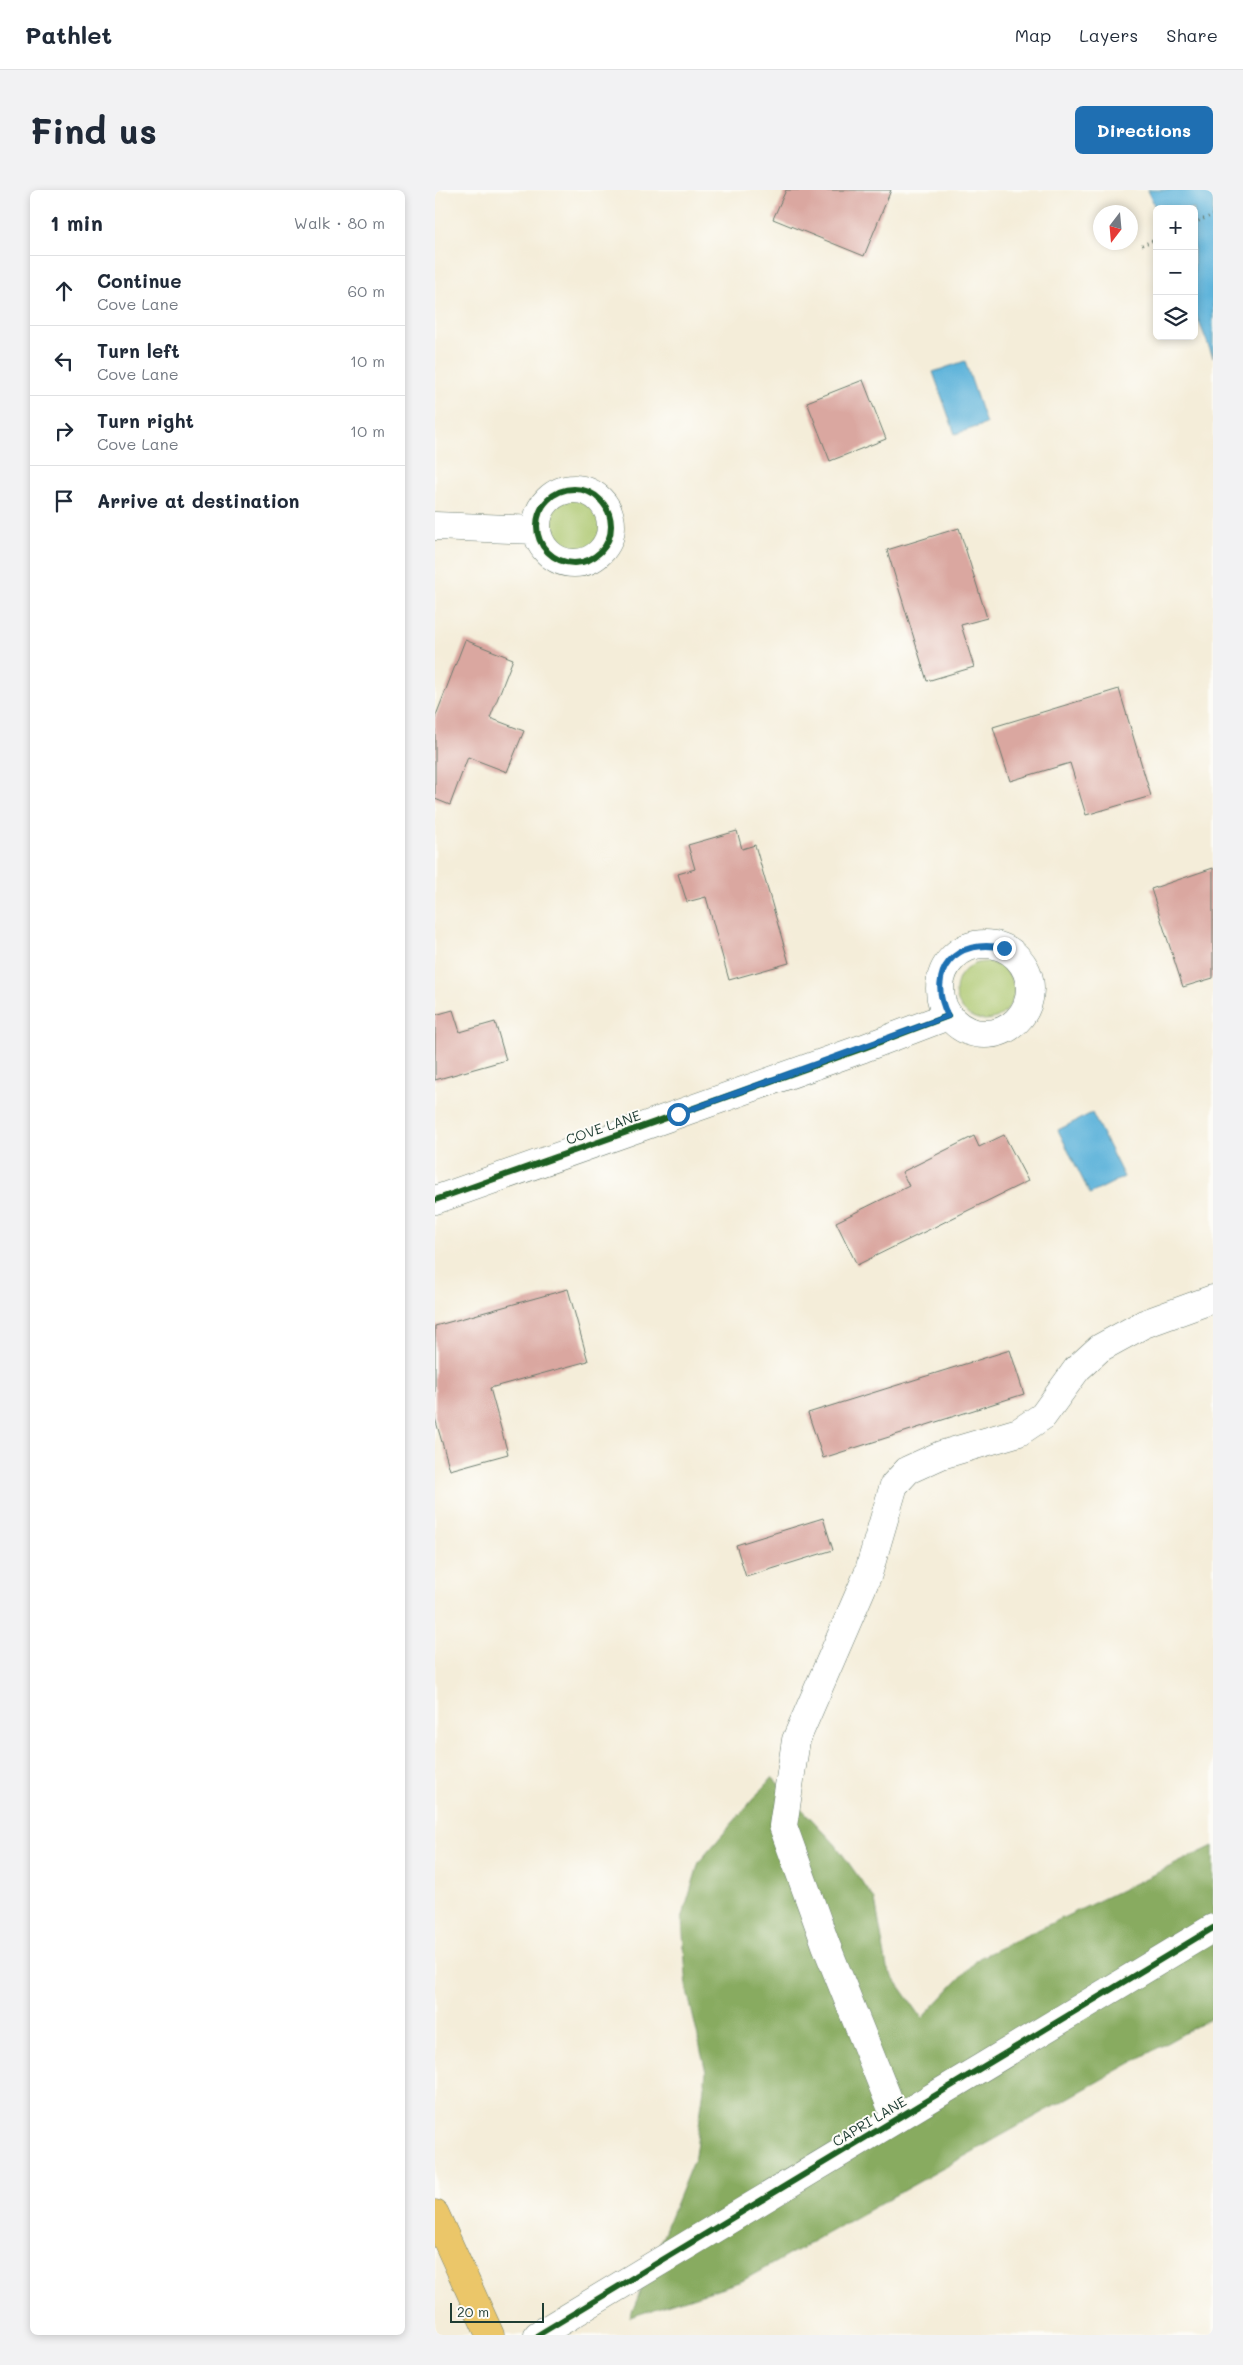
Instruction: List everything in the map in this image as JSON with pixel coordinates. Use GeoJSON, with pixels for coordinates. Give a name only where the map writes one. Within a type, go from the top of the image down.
{"type":"FeatureCollection","features":[{"type":"Feature","properties":{"kind":"main road"},"geometry":{"type":"LineString","coordinates":[[435,2214],[490,2335]]}},
{"type":"Feature","properties":{"kind":"street"},"geometry":{"type":"LineString","coordinates":[[435,526],[537,530]]}},
{"type":"Feature","properties":{"kind":"street","name":"COVE LANE"},"geometry":{"type":"LineString","coordinates":[[435,1200],[864,1048],[948,1016]]}},
{"type":"Feature","properties":{"kind":"street"},"geometry":{"type":"LineString","coordinates":[[896,2119],[826,1945],[783,1826],[797,1740],[868,1574],[894,1485],[908,1470],[941,1455],[1019,1432],[1043,1416],[1077,1369],[1100,1348],[1144,1324],[1213,1299]]}},
{"type":"Feature","properties":{"kind":"street","name":"CAPRI LANE"},"geometry":{"type":"LineString","coordinates":[[538,2335],[1213,1928]]}},
{"type":"Feature","properties":{"kind":"path"},"geometry":{"type":"LineString","coordinates":[[1198,221],[1213,215]]}},
{"type":"Feature","properties":{"kind":"path"},"geometry":{"type":"LineString","coordinates":[[1142,245],[1153,241]]}},
{"type":"Feature","properties":{"kind":"green space"},"geometry":{"type":"Polygon","coordinates":[[[573,497],[584,499],[597,510],[602,526],[600,537],[589,550],[573,555],[562,553],[549,542],[544,526],[546,515],[557,502],[573,497]]]}},
{"type":"Feature","properties":{"kind":"green space"},"geometry":{"type":"Polygon","coordinates":[[[985,962],[996,964],[1009,975],[1014,991],[1012,1002],[1001,1015],[985,1020],[974,1018],[961,1007],[956,991],[958,980],[969,967],[985,962]]]}},
{"type":"Feature","properties":{"kind":"green space"},"geometry":{"type":"Polygon","coordinates":[[[772,1777],[835,1844],[875,1900],[887,1968],[922,2018],[979,1958],[1213,1846],[1213,2017],[742,2281],[630,2317],[695,2156],[706,2072],[687,1990],[682,1919],[699,1862],[772,1777]]]}},
{"type":"Feature","properties":{"kind":"water"},"geometry":{"type":"Polygon","coordinates":[[[1148,190],[1213,190],[1213,357],[1198,319],[1198,205],[1154,205],[1148,190]]]}},
{"type":"Feature","properties":{"kind":"water"},"geometry":{"type":"Polygon","coordinates":[[[965,361],[986,424],[955,434],[933,372],[965,361]]]}},
{"type":"Feature","properties":{"kind":"water"},"geometry":{"type":"Polygon","coordinates":[[[1092,1113],[1124,1177],[1090,1194],[1058,1130],[1092,1113]]]}},
{"type":"Feature","properties":{"kind":"building"},"geometry":{"type":"Polygon","coordinates":[[[786,190],[891,190],[864,256],[773,219],[786,190]]]}},
{"type":"Feature","properties":{"kind":"building"},"geometry":{"type":"Polygon","coordinates":[[[863,380],[886,439],[830,461],[807,402],[863,380]]]}},
{"type":"Feature","properties":{"kind":"building"},"geometry":{"type":"Polygon","coordinates":[[[959,528],[987,618],[961,625],[974,667],[927,681],[887,550],[959,528]]]}},
{"type":"Feature","properties":{"kind":"building"},"geometry":{"type":"Polygon","coordinates":[[[465,640],[513,659],[490,718],[524,731],[507,772],[468,757],[450,805],[435,799],[435,718],[465,640]]]}},
{"type":"Feature","properties":{"kind":"building"},"geometry":{"type":"Polygon","coordinates":[[[1119,689],[1151,796],[1086,815],[1070,763],[1010,781],[993,727],[1119,689]]]}},
{"type":"Feature","properties":{"kind":"building"},"geometry":{"type":"Polygon","coordinates":[[[737,831],[742,849],[755,845],[789,963],[729,980],[706,897],[687,902],[678,874],[695,869],[688,845],[737,831]]]}},
{"type":"Feature","properties":{"kind":"building"},"geometry":{"type":"Polygon","coordinates":[[[1213,868],[1213,978],[1183,987],[1151,889],[1213,868]]]}},
{"type":"Feature","properties":{"kind":"building"},"geometry":{"type":"Polygon","coordinates":[[[453,1010],[460,1032],[495,1022],[506,1060],[435,1080],[435,1015],[453,1010]]]}},
{"type":"Feature","properties":{"kind":"building"},"geometry":{"type":"Polygon","coordinates":[[[1004,1135],[1028,1181],[857,1265],[836,1222],[909,1186],[902,1172],[974,1136],[979,1147],[1004,1135]]]}},
{"type":"Feature","properties":{"kind":"building"},"geometry":{"type":"Polygon","coordinates":[[[568,1289],[588,1361],[490,1388],[508,1454],[450,1470],[435,1418],[435,1326],[568,1289]]]}},
{"type":"Feature","properties":{"kind":"building"},"geometry":{"type":"Polygon","coordinates":[[[1010,1350],[1024,1394],[823,1458],[808,1413],[1010,1350]]]}},
{"type":"Feature","properties":{"kind":"building"},"geometry":{"type":"Polygon","coordinates":[[[823,1518],[833,1550],[746,1577],[736,1545],[823,1518]]]}},
{"type":"Feature","properties":{"kind":"cycle path"},"geometry":{"type":"LineString","coordinates":[[574,489],[595,495],[605,505],[611,526],[605,547],[595,557],[574,563],[553,557],[543,547],[537,526],[543,505],[553,495],[574,489]]}},
{"type":"Feature","properties":{"kind":"cycle path"},"geometry":{"type":"LineString","coordinates":[[435,1200],[864,1048],[948,1016]]}},
{"type":"Feature","properties":{"kind":"cycle path"},"geometry":{"type":"LineString","coordinates":[[538,2335],[1213,1928]]}},
{"type":"Feature","properties":{"kind":"route"},"geometry":{"type":"LineString","coordinates":[[678,1114],[948,1016],[941,1003],[939,988],[942,974],[949,961],[961,951],[974,945],[989,944],[1004,948]]}}]}
